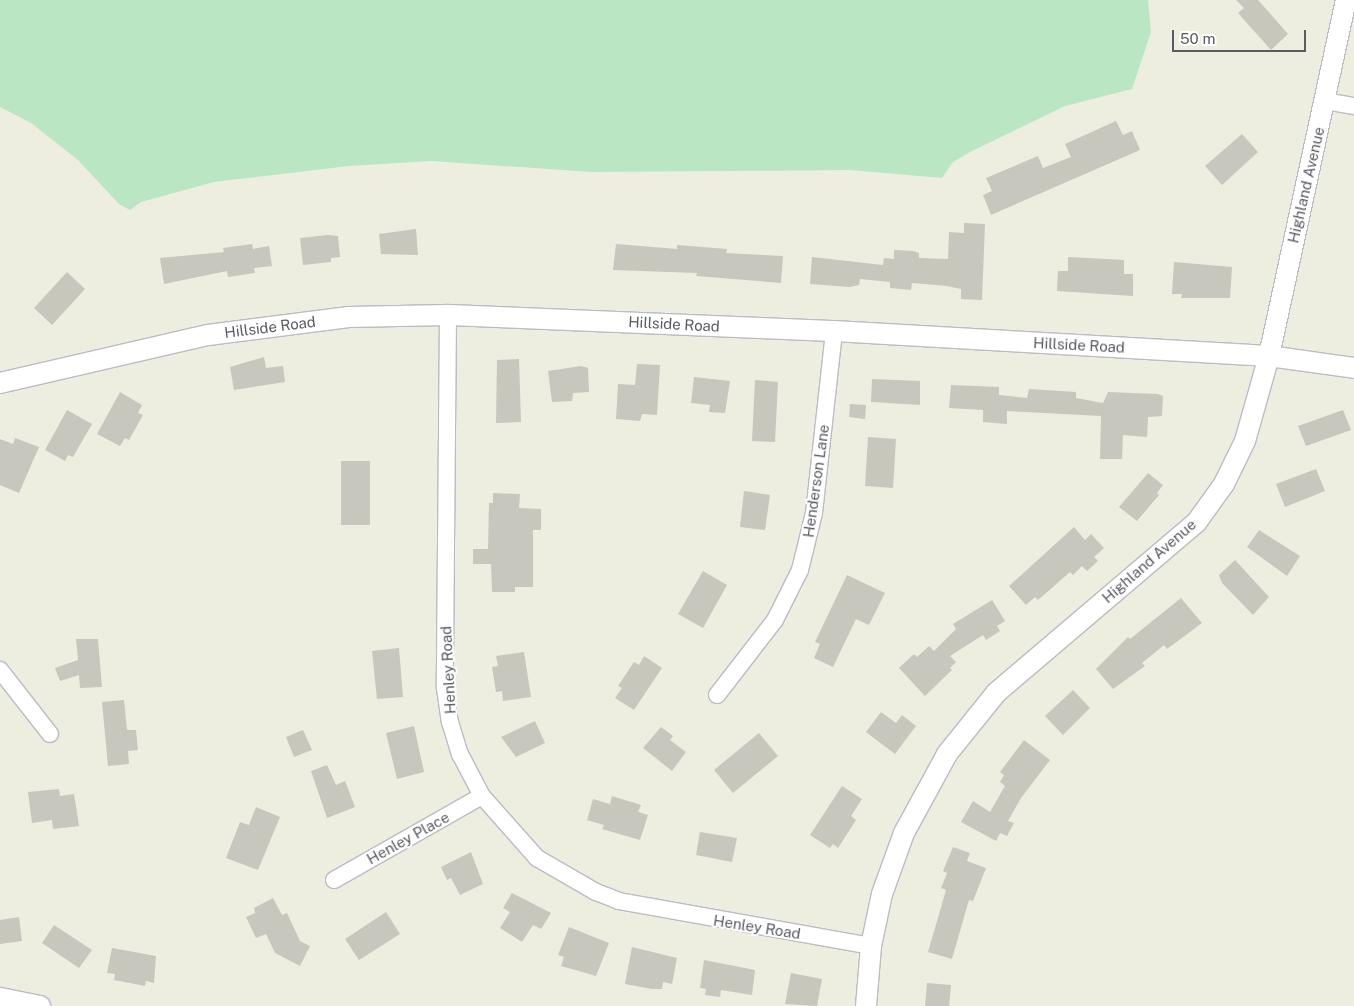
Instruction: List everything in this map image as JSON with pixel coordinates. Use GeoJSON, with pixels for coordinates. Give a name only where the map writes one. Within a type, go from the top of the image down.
{"type":"FeatureCollection","features":[{"type":"Feature","properties":{"kind":"street","name":"Highland Avenue"},"geometry":{"type":"LineString","coordinates":[[866,1006],[871,946],[882,894],[904,833],[947,754],[988,702],[1028,663],[1196,523],[1224,484],[1245,441],[1269,356],[1346,0]]}},
{"type":"Feature","properties":{"kind":"street"},"geometry":{"type":"LineString","coordinates":[[1325,101],[1354,106]]}},
{"type":"Feature","properties":{"kind":"street","name":"Hillside Road"},"geometry":{"type":"LineString","coordinates":[[0,383],[208,335],[349,318],[448,315],[834,331],[1269,356],[1354,368]]}},
{"type":"Feature","properties":{"kind":"street","name":"Henley Road"},"geometry":{"type":"LineString","coordinates":[[448,315],[446,688],[450,722],[460,754],[482,796],[537,858],[596,892],[618,901],[871,946]]}},
{"type":"Feature","properties":{"kind":"street","name":"Henderson Lane"},"geometry":{"type":"LineString","coordinates":[[717,695],[775,620],[800,570],[814,513],[834,331]]}},
{"type":"Feature","properties":{"kind":"street"},"geometry":{"type":"LineString","coordinates":[[0,670],[50,734]]}},
{"type":"Feature","properties":{"kind":"street","name":"Henley Place"},"geometry":{"type":"LineString","coordinates":[[334,880],[482,796]]}},
{"type":"Feature","properties":{"kind":"street"},"geometry":{"type":"LineString","coordinates":[[0,998],[40,1006]]}},
{"type":"Feature","properties":{"kind":"green space"},"geometry":{"type":"Polygon","coordinates":[[[0,0],[1148,0],[1151,32],[1132,89],[1065,106],[970,152],[953,162],[942,178],[850,170],[592,172],[431,161],[349,166],[214,182],[141,202],[130,210],[119,204],[78,160],[31,123],[0,107],[0,0]]]}},
{"type":"Feature","properties":{"kind":"building"},"geometry":{"type":"Polygon","coordinates":[[[1236,0],[1258,0],[1288,34],[1271,50],[1238,13],[1244,8],[1236,0]]]}},
{"type":"Feature","properties":{"kind":"building"},"geometry":{"type":"Polygon","coordinates":[[[1116,121],[1123,135],[1132,131],[1140,150],[991,215],[983,195],[992,191],[986,178],[1038,156],[1043,168],[1071,157],[1065,144],[1116,121]]]}},
{"type":"Feature","properties":{"kind":"building"},"geometry":{"type":"Polygon","coordinates":[[[1242,134],[1258,152],[1222,185],[1205,166],[1242,134]]]}},
{"type":"Feature","properties":{"kind":"building"},"geometry":{"type":"Polygon","coordinates":[[[964,223],[985,224],[982,300],[961,299],[961,289],[947,286],[912,283],[911,290],[890,288],[890,282],[860,279],[859,285],[850,287],[810,284],[812,257],[883,265],[884,258],[894,259],[894,250],[913,251],[919,253],[919,258],[948,259],[949,232],[964,233],[964,223]]]}},
{"type":"Feature","properties":{"kind":"building"},"geometry":{"type":"Polygon","coordinates":[[[416,229],[418,255],[381,254],[379,234],[416,229]]]}},
{"type":"Feature","properties":{"kind":"building"},"geometry":{"type":"Polygon","coordinates":[[[328,235],[338,236],[340,257],[331,258],[331,262],[303,265],[300,238],[328,235]]]}},
{"type":"Feature","properties":{"kind":"building"},"geometry":{"type":"Polygon","coordinates":[[[252,244],[253,249],[269,246],[272,266],[254,268],[255,273],[228,277],[227,271],[164,284],[160,258],[224,252],[223,248],[252,244]]]}},
{"type":"Feature","properties":{"kind":"building"},"geometry":{"type":"Polygon","coordinates":[[[616,244],[677,249],[677,245],[727,249],[726,253],[783,256],[781,283],[696,276],[697,273],[613,270],[616,244]]]}},
{"type":"Feature","properties":{"kind":"building"},"geometry":{"type":"Polygon","coordinates":[[[1068,257],[1124,260],[1124,274],[1133,274],[1133,296],[1057,291],[1058,271],[1068,271],[1068,257]]]}},
{"type":"Feature","properties":{"kind":"building"},"geometry":{"type":"Polygon","coordinates":[[[1174,262],[1232,267],[1230,298],[1181,298],[1182,294],[1172,294],[1174,262]]]}},
{"type":"Feature","properties":{"kind":"building"},"geometry":{"type":"Polygon","coordinates":[[[67,272],[85,289],[52,325],[34,308],[67,272]]]}},
{"type":"Feature","properties":{"kind":"building"},"geometry":{"type":"Polygon","coordinates":[[[264,357],[266,368],[283,366],[285,382],[234,390],[230,367],[264,357]]]}},
{"type":"Feature","properties":{"kind":"building"},"geometry":{"type":"Polygon","coordinates":[[[519,359],[521,422],[496,423],[497,360],[519,359]]]}},
{"type":"Feature","properties":{"kind":"building"},"geometry":{"type":"Polygon","coordinates":[[[637,364],[660,365],[657,415],[642,414],[640,421],[616,419],[618,384],[635,385],[637,364]]]}},
{"type":"Feature","properties":{"kind":"building"},"geometry":{"type":"Polygon","coordinates":[[[581,366],[588,368],[589,392],[573,393],[572,401],[552,402],[548,371],[581,366]]]}},
{"type":"Feature","properties":{"kind":"building"},"geometry":{"type":"Polygon","coordinates":[[[694,377],[730,381],[725,413],[709,412],[710,405],[691,403],[694,377]]]}},
{"type":"Feature","properties":{"kind":"building"},"geometry":{"type":"Polygon","coordinates":[[[872,379],[920,381],[920,405],[871,402],[872,379]]]}},
{"type":"Feature","properties":{"kind":"building"},"geometry":{"type":"Polygon","coordinates":[[[755,380],[778,382],[775,442],[752,441],[755,380]]]}},
{"type":"Feature","properties":{"kind":"building"},"geometry":{"type":"Polygon","coordinates":[[[951,385],[999,387],[999,395],[1027,398],[1029,389],[1076,392],[1076,398],[1103,403],[1108,392],[1157,394],[1163,396],[1162,416],[1148,417],[1147,437],[1123,435],[1122,459],[1100,459],[1101,416],[1007,411],[1007,424],[983,422],[983,410],[949,408],[951,385]]]}},
{"type":"Feature","properties":{"kind":"building"},"geometry":{"type":"Polygon","coordinates":[[[120,392],[142,405],[138,413],[143,415],[129,440],[125,438],[120,446],[97,434],[120,392]]]}},
{"type":"Feature","properties":{"kind":"building"},"geometry":{"type":"Polygon","coordinates":[[[850,404],[866,405],[865,419],[849,417],[850,404]]]}},
{"type":"Feature","properties":{"kind":"building"},"geometry":{"type":"Polygon","coordinates":[[[67,410],[92,424],[73,457],[68,455],[65,461],[45,450],[67,410]]]}},
{"type":"Feature","properties":{"kind":"building"},"geometry":{"type":"Polygon","coordinates":[[[1343,410],[1351,430],[1306,446],[1298,426],[1343,410]]]}},
{"type":"Feature","properties":{"kind":"building"},"geometry":{"type":"Polygon","coordinates":[[[868,437],[896,439],[893,488],[865,486],[868,437]]]}},
{"type":"Feature","properties":{"kind":"building"},"geometry":{"type":"Polygon","coordinates":[[[15,438],[39,447],[19,493],[0,485],[0,439],[13,444],[15,438]]]}},
{"type":"Feature","properties":{"kind":"building"},"geometry":{"type":"Polygon","coordinates":[[[341,461],[370,461],[370,525],[341,525],[341,461]]]}},
{"type":"Feature","properties":{"kind":"building"},"geometry":{"type":"Polygon","coordinates":[[[1316,469],[1325,491],[1285,507],[1276,484],[1316,469]]]}},
{"type":"Feature","properties":{"kind":"building"},"geometry":{"type":"Polygon","coordinates":[[[1148,473],[1163,485],[1157,493],[1159,495],[1137,521],[1119,507],[1148,473]]]}},
{"type":"Feature","properties":{"kind":"building"},"geometry":{"type":"Polygon","coordinates":[[[744,491],[770,495],[765,530],[740,527],[744,491]]]}},
{"type":"Feature","properties":{"kind":"building"},"geometry":{"type":"Polygon","coordinates":[[[493,493],[520,494],[519,508],[541,509],[541,530],[533,530],[533,587],[515,587],[515,592],[492,592],[491,564],[473,564],[473,549],[488,549],[489,503],[493,503],[493,493]]]}},
{"type":"Feature","properties":{"kind":"building"},"geometry":{"type":"Polygon","coordinates":[[[1074,527],[1085,540],[1091,534],[1104,548],[1094,557],[1098,561],[1087,571],[1082,566],[1073,575],[1070,572],[1038,600],[1035,597],[1026,605],[1009,586],[1074,527]]]}},
{"type":"Feature","properties":{"kind":"building"},"geometry":{"type":"Polygon","coordinates":[[[1259,530],[1300,556],[1287,576],[1247,547],[1259,530]]]}},
{"type":"Feature","properties":{"kind":"building"},"geometry":{"type":"Polygon","coordinates":[[[1235,560],[1269,597],[1253,615],[1222,583],[1219,575],[1235,560]]]}},
{"type":"Feature","properties":{"kind":"building"},"geometry":{"type":"Polygon","coordinates":[[[703,571],[727,585],[703,628],[678,614],[703,571]]]}},
{"type":"Feature","properties":{"kind":"building"},"geometry":{"type":"Polygon","coordinates":[[[847,575],[885,593],[869,625],[856,619],[833,667],[814,658],[820,644],[815,642],[847,575]]]}},
{"type":"Feature","properties":{"kind":"building"},"geometry":{"type":"Polygon","coordinates":[[[1181,598],[1202,623],[1167,649],[1164,645],[1142,663],[1145,666],[1113,689],[1096,669],[1128,637],[1130,639],[1181,598]]]}},
{"type":"Feature","properties":{"kind":"building"},"geometry":{"type":"Polygon","coordinates":[[[992,600],[1005,621],[997,626],[1000,631],[986,640],[983,635],[950,656],[956,662],[950,668],[952,670],[925,696],[899,668],[914,654],[917,657],[929,646],[934,651],[956,629],[953,624],[992,600]]]}},
{"type":"Feature","properties":{"kind":"building"},"geometry":{"type":"Polygon","coordinates":[[[76,639],[98,639],[102,687],[80,688],[79,675],[60,681],[55,668],[78,660],[76,639]]]}},
{"type":"Feature","properties":{"kind":"building"},"geometry":{"type":"Polygon","coordinates":[[[399,648],[403,697],[377,699],[372,651],[399,648]]]}},
{"type":"Feature","properties":{"kind":"building"},"geometry":{"type":"Polygon","coordinates":[[[524,652],[531,697],[503,701],[502,691],[496,692],[492,667],[498,666],[496,656],[524,652]]]}},
{"type":"Feature","properties":{"kind":"building"},"geometry":{"type":"Polygon","coordinates":[[[644,656],[662,668],[634,710],[615,698],[622,688],[618,686],[634,662],[639,665],[644,656]]]}},
{"type":"Feature","properties":{"kind":"building"},"geometry":{"type":"Polygon","coordinates":[[[1073,690],[1090,708],[1063,735],[1045,716],[1073,690]]]}},
{"type":"Feature","properties":{"kind":"building"},"geometry":{"type":"Polygon","coordinates":[[[124,700],[127,730],[136,730],[138,750],[128,751],[129,764],[108,766],[102,702],[124,700]]]}},
{"type":"Feature","properties":{"kind":"building"},"geometry":{"type":"Polygon","coordinates":[[[881,712],[896,723],[902,715],[916,726],[895,754],[866,732],[881,712]]]}},
{"type":"Feature","properties":{"kind":"building"},"geometry":{"type":"Polygon","coordinates":[[[535,721],[545,743],[516,757],[501,737],[535,721]]]}},
{"type":"Feature","properties":{"kind":"building"},"geometry":{"type":"Polygon","coordinates":[[[414,726],[424,772],[397,779],[386,733],[414,726]]]}},
{"type":"Feature","properties":{"kind":"building"},"geometry":{"type":"Polygon","coordinates":[[[661,727],[673,736],[670,740],[686,752],[672,771],[643,748],[661,727]]]}},
{"type":"Feature","properties":{"kind":"building"},"geometry":{"type":"Polygon","coordinates":[[[303,730],[312,750],[294,757],[286,737],[303,730]]]}},
{"type":"Feature","properties":{"kind":"building"},"geometry":{"type":"Polygon","coordinates":[[[759,733],[778,756],[733,793],[714,770],[759,733]]]}},
{"type":"Feature","properties":{"kind":"building"},"geometry":{"type":"Polygon","coordinates":[[[1024,740],[1050,760],[1021,798],[1008,821],[1014,823],[1007,836],[1000,833],[996,841],[961,822],[973,801],[990,812],[1005,786],[1000,782],[1004,775],[1000,772],[1024,740]]]}},
{"type":"Feature","properties":{"kind":"building"},"geometry":{"type":"Polygon","coordinates":[[[327,765],[336,785],[345,781],[355,807],[327,818],[311,771],[327,765]]]}},
{"type":"Feature","properties":{"kind":"building"},"geometry":{"type":"Polygon","coordinates":[[[842,786],[862,799],[851,816],[856,820],[838,848],[833,844],[830,848],[810,835],[842,786]]]}},
{"type":"Feature","properties":{"kind":"building"},"geometry":{"type":"Polygon","coordinates":[[[59,789],[60,796],[74,794],[79,826],[53,829],[52,820],[32,823],[28,792],[59,789]]]}},
{"type":"Feature","properties":{"kind":"building"},"geometry":{"type":"Polygon","coordinates":[[[612,796],[641,805],[638,812],[648,815],[640,840],[602,829],[604,825],[587,820],[593,799],[610,804],[612,796]]]}},
{"type":"Feature","properties":{"kind":"building"},"geometry":{"type":"Polygon","coordinates":[[[256,807],[280,817],[258,870],[226,858],[240,822],[249,825],[256,807]]]}},
{"type":"Feature","properties":{"kind":"building"},"geometry":{"type":"Polygon","coordinates":[[[700,832],[737,838],[732,862],[696,855],[700,832]]]}},
{"type":"Feature","properties":{"kind":"building"},"geometry":{"type":"Polygon","coordinates":[[[953,847],[970,853],[967,861],[986,868],[973,901],[969,900],[952,959],[928,952],[946,890],[941,888],[947,873],[943,871],[953,847]]]}},
{"type":"Feature","properties":{"kind":"building"},"geometry":{"type":"Polygon","coordinates":[[[471,852],[483,884],[460,895],[451,878],[447,880],[441,867],[471,852]]]}},
{"type":"Feature","properties":{"kind":"building"},"geometry":{"type":"Polygon","coordinates":[[[512,893],[551,913],[541,929],[533,925],[522,942],[500,928],[510,912],[503,908],[512,893]]]}},
{"type":"Feature","properties":{"kind":"building"},"geometry":{"type":"Polygon","coordinates":[[[273,898],[282,915],[287,913],[300,941],[310,946],[300,966],[275,953],[266,934],[256,938],[246,917],[255,913],[254,908],[273,898]]]}},
{"type":"Feature","properties":{"kind":"building"},"geometry":{"type":"Polygon","coordinates":[[[386,912],[400,934],[359,960],[345,939],[386,912]]]}},
{"type":"Feature","properties":{"kind":"building"},"geometry":{"type":"Polygon","coordinates":[[[19,917],[22,941],[0,944],[0,920],[19,917]]]}},
{"type":"Feature","properties":{"kind":"building"},"geometry":{"type":"Polygon","coordinates":[[[54,925],[92,950],[79,968],[42,943],[54,925]]]}},
{"type":"Feature","properties":{"kind":"building"},"geometry":{"type":"Polygon","coordinates":[[[569,927],[609,943],[596,976],[561,966],[564,957],[558,955],[569,927]]]}},
{"type":"Feature","properties":{"kind":"building"},"geometry":{"type":"Polygon","coordinates":[[[632,947],[677,958],[672,984],[663,982],[662,989],[652,989],[625,984],[632,947]]]}},
{"type":"Feature","properties":{"kind":"building"},"geometry":{"type":"Polygon","coordinates":[[[112,948],[156,956],[154,983],[146,981],[145,986],[114,980],[115,974],[107,973],[112,948]]]}},
{"type":"Feature","properties":{"kind":"building"},"geometry":{"type":"Polygon","coordinates":[[[704,960],[755,970],[752,995],[721,990],[720,997],[705,995],[706,989],[700,988],[704,960]]]}},
{"type":"Feature","properties":{"kind":"building"},"geometry":{"type":"Polygon","coordinates":[[[791,973],[822,979],[817,1006],[785,1004],[791,973]]]}},
{"type":"Feature","properties":{"kind":"building"},"geometry":{"type":"Polygon","coordinates":[[[927,983],[951,985],[949,1006],[925,1006],[927,983]]]}}]}
